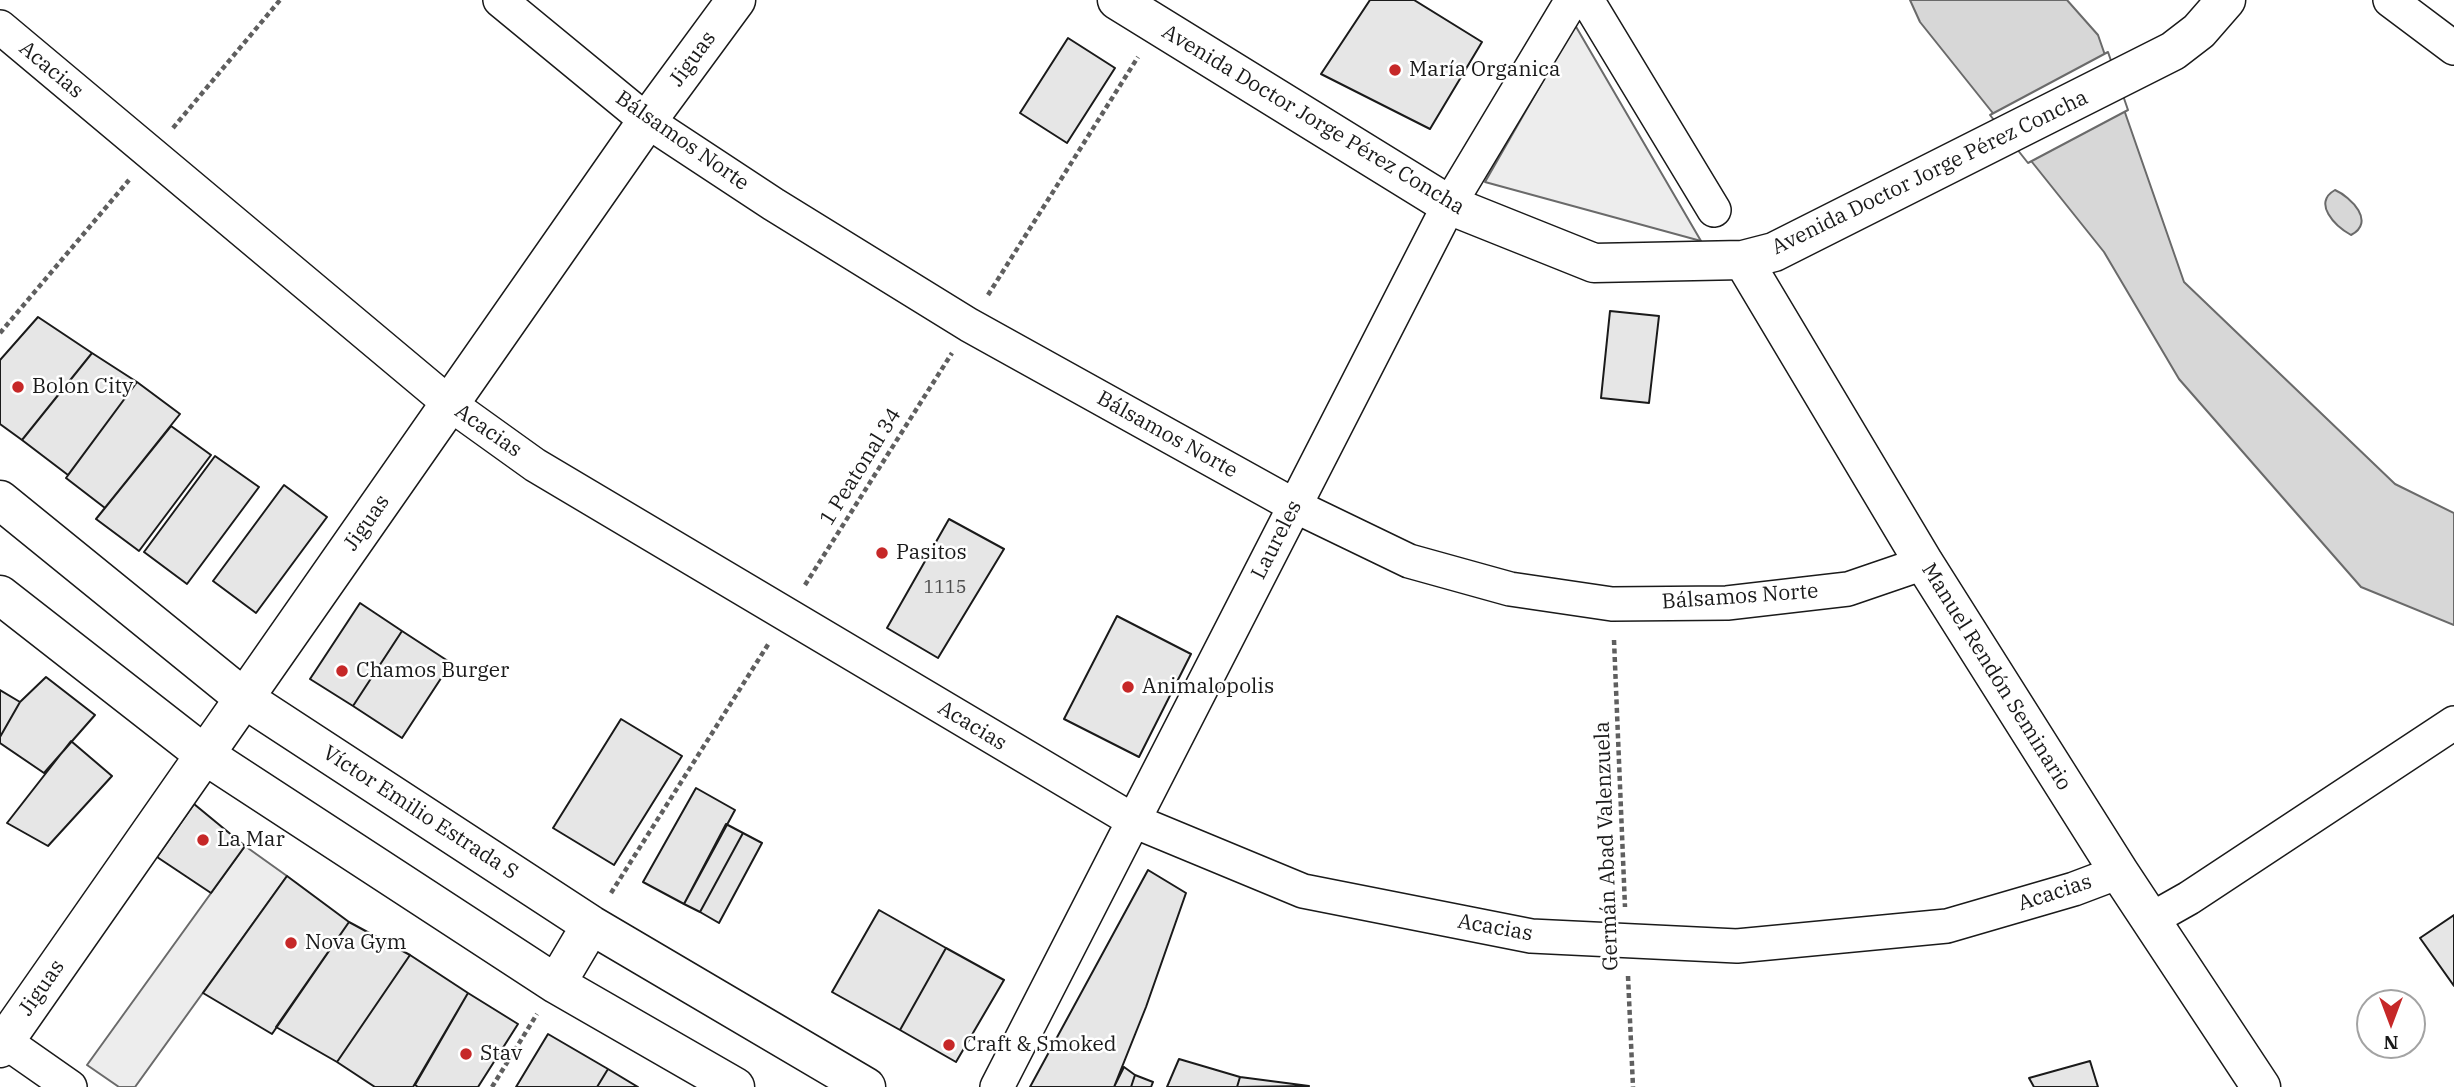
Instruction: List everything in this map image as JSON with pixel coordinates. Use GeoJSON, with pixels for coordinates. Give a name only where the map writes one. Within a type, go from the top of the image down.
{"type":"FeatureCollection","features":[{"type":"Feature","properties":{"kind":"street","name":"Bálsamos Norte"},"geometry":{"type":"LineString","coordinates":[[500,0],[647,121],[773,204],[969,325],[1294,506],[1409,561],[1510,589],[1612,604],[1727,603],[1848,589],[1924,563]]}},
{"type":"Feature","properties":{"kind":"street","name":"Jiguas"},"geometry":{"type":"LineString","coordinates":[[2,1043],[647,121],[736,0]]}},
{"type":"Feature","properties":{"kind":"street","name":"Avenida Doctor Jorge Pérez Concha"},"geometry":{"type":"LineString","coordinates":[[1117,0],[1449,205],[1594,263],[1743,260],[1774,253],[2173,51],[2199,31],[2226,0]]}},
{"type":"Feature","properties":{"kind":"street","name":"Laureles"},"geometry":{"type":"LineString","coordinates":[[997,1087],[1449,205],[1572,0]]}},
{"type":"Feature","properties":{"kind":"street"},"geometry":{"type":"LineString","coordinates":[[1587,0],[1714,210]]}},
{"type":"Feature","properties":{"kind":"street"},"geometry":{"type":"LineString","coordinates":[[2390,0],[2454,48]]}},
{"type":"Feature","properties":{"kind":"street","name":"Acacias"},"geometry":{"type":"LineString","coordinates":[[0,27],[450,404],[535,465],[1134,821],[1303,891],[1531,936],[1737,946],[1947,926],[2074,889],[2119,872]]}},
{"type":"Feature","properties":{"kind":"street","name":"Manuel Rendón Seminario"},"geometry":{"type":"LineString","coordinates":[[1743,260],[1924,563],[2119,872],[2261,1087]]}},
{"type":"Feature","properties":{"kind":"street","name":"Víctor Emilio Estrada S"},"geometry":{"type":"LineString","coordinates":[[0,500],[245,699],[591,925],[866,1087]]}},
{"type":"Feature","properties":{"kind":"street"},"geometry":{"type":"LineString","coordinates":[[0,594],[205,755],[556,984],[735,1087]]}},
{"type":"Feature","properties":{"kind":"street"},"geometry":{"type":"LineString","coordinates":[[2150,920],[2189,898],[2454,723]]}},
{"type":"Feature","properties":{"kind":"street"},"geometry":{"type":"LineString","coordinates":[[556,984],[591,925]]}},
{"type":"Feature","properties":{"kind":"street"},"geometry":{"type":"LineString","coordinates":[[2,1043],[70,1087]]}},
{"type":"Feature","properties":{"kind":"path","name":"1 Peatonal 34"},"geometry":{"type":"LineString","coordinates":[[591,925],[1158,27]]}},
{"type":"Feature","properties":{"kind":"path","name":"Germán Abad Valenzuela"},"geometry":{"type":"LineString","coordinates":[[1612,604],[1633,1087]]}},
{"type":"Feature","properties":{"kind":"path"},"geometry":{"type":"LineString","coordinates":[[492,1087],[556,984]]}},
{"type":"Feature","properties":{"kind":"shaded area"},"geometry":{"type":"Polygon","coordinates":[[[1910,0],[2067,0],[2098,35],[2184,282],[2395,484],[2454,513],[2454,625],[2361,587],[2179,379],[2104,252],[1920,22],[1910,0]]]}},
{"type":"Feature","properties":{"kind":"shaded area"},"geometry":{"type":"Polygon","coordinates":[[[1575,25],[1701,241],[1485,182],[1575,25]]]}},
{"type":"Feature","properties":{"kind":"shaded area"},"geometry":{"type":"Polygon","coordinates":[[[2335,190],[2354,204],[2361,217],[2358,230],[2351,235],[2328,214],[2326,201],[2328,195],[2335,190]]]}},
{"type":"Feature","properties":{"kind":"shaded area"},"geometry":{"type":"Polygon","coordinates":[[[245,846],[287,876],[135,1087],[119,1087],[87,1065],[245,846]]]}},
{"type":"Feature","properties":{"kind":"pier"},"geometry":{"type":"Polygon","coordinates":[[[2108,52],[2128,110],[2028,163],[1990,115],[2108,52]]]}},
{"type":"Feature","properties":{"kind":"building"},"geometry":{"type":"Polygon","coordinates":[[[1370,0],[1414,0],[1482,42],[1430,129],[1321,74],[1370,0]]]}},
{"type":"Feature","properties":{"kind":"building"},"geometry":{"type":"Polygon","coordinates":[[[1068,38],[1115,68],[1067,143],[1020,113],[1068,38]]]}},
{"type":"Feature","properties":{"kind":"building"},"geometry":{"type":"Polygon","coordinates":[[[1610,311],[1659,316],[1649,403],[1601,398],[1610,311]]]}},
{"type":"Feature","properties":{"kind":"building"},"geometry":{"type":"Polygon","coordinates":[[[38,317],[92,353],[22,440],[0,424],[0,360],[38,317]]]}},
{"type":"Feature","properties":{"kind":"building"},"geometry":{"type":"Polygon","coordinates":[[[92,353],[137,382],[68,475],[22,440],[92,353]]]}},
{"type":"Feature","properties":{"kind":"building"},"geometry":{"type":"Polygon","coordinates":[[[137,382],[180,414],[105,508],[66,478],[137,382]]]}},
{"type":"Feature","properties":{"kind":"building"},"geometry":{"type":"Polygon","coordinates":[[[171,426],[211,455],[139,551],[96,519],[171,426]]]}},
{"type":"Feature","properties":{"kind":"building"},"geometry":{"type":"Polygon","coordinates":[[[215,456],[259,487],[187,584],[144,552],[215,456]]]}},
{"type":"Feature","properties":{"kind":"building"},"geometry":{"type":"Polygon","coordinates":[[[284,485],[327,517],[256,613],[213,581],[284,485]]]}},
{"type":"Feature","properties":{"kind":"building"},"geometry":{"type":"Polygon","coordinates":[[[949,519],[1004,549],[938,658],[887,628],[949,519]]]}},
{"type":"Feature","properties":{"kind":"building"},"geometry":{"type":"Polygon","coordinates":[[[360,603],[402,631],[353,706],[310,679],[360,603]]]}},
{"type":"Feature","properties":{"kind":"building","name":"Animalopolis"},"geometry":{"type":"Polygon","coordinates":[[[1117,616],[1191,654],[1139,757],[1064,719],[1117,616]]]}},
{"type":"Feature","properties":{"kind":"building"},"geometry":{"type":"Polygon","coordinates":[[[402,631],[451,663],[402,738],[353,706],[402,631]]]}},
{"type":"Feature","properties":{"kind":"building"},"geometry":{"type":"Polygon","coordinates":[[[46,677],[95,715],[44,773],[0,743],[0,737],[20,702],[46,677]]]}},
{"type":"Feature","properties":{"kind":"building"},"geometry":{"type":"Polygon","coordinates":[[[0,690],[20,702],[0,737],[0,690]]]}},
{"type":"Feature","properties":{"kind":"building"},"geometry":{"type":"Polygon","coordinates":[[[621,719],[682,756],[614,865],[553,828],[621,719]]]}},
{"type":"Feature","properties":{"kind":"building"},"geometry":{"type":"Polygon","coordinates":[[[71,741],[112,776],[48,846],[7,823],[71,741]]]}},
{"type":"Feature","properties":{"kind":"building"},"geometry":{"type":"Polygon","coordinates":[[[696,788],[735,810],[684,904],[643,882],[696,788]]]}},
{"type":"Feature","properties":{"kind":"building"},"geometry":{"type":"Polygon","coordinates":[[[194,804],[245,846],[211,893],[157,857],[194,804]]]}},
{"type":"Feature","properties":{"kind":"building"},"geometry":{"type":"Polygon","coordinates":[[[726,824],[743,833],[700,912],[684,904],[726,824]]]}},
{"type":"Feature","properties":{"kind":"building"},"geometry":{"type":"Polygon","coordinates":[[[743,833],[762,843],[719,923],[700,912],[743,833]]]}},
{"type":"Feature","properties":{"kind":"building"},"geometry":{"type":"Polygon","coordinates":[[[1148,870],[1186,893],[1146,1007],[1114,1087],[1030,1087],[1148,870]]]}},
{"type":"Feature","properties":{"kind":"building"},"geometry":{"type":"Polygon","coordinates":[[[287,876],[349,922],[272,1034],[203,993],[287,876]]]}},
{"type":"Feature","properties":{"kind":"building"},"geometry":{"type":"Polygon","coordinates":[[[879,910],[946,948],[900,1030],[832,992],[879,910]]]}},
{"type":"Feature","properties":{"kind":"building"},"geometry":{"type":"Polygon","coordinates":[[[2454,915],[2454,986],[2420,938],[2454,915]]]}},
{"type":"Feature","properties":{"kind":"building"},"geometry":{"type":"Polygon","coordinates":[[[349,922],[410,955],[337,1062],[276,1027],[349,922]]]}},
{"type":"Feature","properties":{"kind":"building"},"geometry":{"type":"Polygon","coordinates":[[[946,948],[1004,980],[956,1062],[900,1030],[946,948]]]}},
{"type":"Feature","properties":{"kind":"building"},"geometry":{"type":"Polygon","coordinates":[[[410,955],[468,993],[413,1087],[375,1087],[337,1062],[410,955]]]}},
{"type":"Feature","properties":{"kind":"building","name":"Stav"},"geometry":{"type":"Polygon","coordinates":[[[468,993],[518,1024],[478,1087],[418,1087],[415,1085],[468,993]]]}},
{"type":"Feature","properties":{"kind":"building"},"geometry":{"type":"Polygon","coordinates":[[[548,1034],[608,1069],[597,1087],[516,1087],[548,1034]]]}},
{"type":"Feature","properties":{"kind":"building"},"geometry":{"type":"Polygon","coordinates":[[[1179,1059],[1240,1077],[1237,1087],[1167,1087],[1179,1059]]]}},
{"type":"Feature","properties":{"kind":"building"},"geometry":{"type":"Polygon","coordinates":[[[2090,1061],[2098,1087],[2034,1087],[2029,1078],[2090,1061]]]}},
{"type":"Feature","properties":{"kind":"building"},"geometry":{"type":"Polygon","coordinates":[[[1124,1067],[1135,1075],[1131,1087],[1114,1087],[1124,1067]]]}},
{"type":"Feature","properties":{"kind":"building"},"geometry":{"type":"Polygon","coordinates":[[[608,1069],[638,1087],[597,1087],[608,1069]]]}},
{"type":"Feature","properties":{"kind":"building"},"geometry":{"type":"Polygon","coordinates":[[[1135,1075],[1153,1082],[1151,1087],[1131,1087],[1135,1075]]]}},
{"type":"Feature","properties":{"kind":"building"},"geometry":{"type":"Polygon","coordinates":[[[1240,1077],[1309,1086],[1237,1087],[1240,1077]]]}},
{"type":"Feature","properties":{"kind":"place","name":"María Organica"},"geometry":{"type":"Point","coordinates":[1395,70]}},
{"type":"Feature","properties":{"kind":"place","name":"Bolon City"},"geometry":{"type":"Point","coordinates":[18,387]}},
{"type":"Feature","properties":{"kind":"place","name":"Pasitos"},"geometry":{"type":"Point","coordinates":[882,553]}},
{"type":"Feature","properties":{"kind":"place","name":"Chamos Burger"},"geometry":{"type":"Point","coordinates":[342,671]}},
{"type":"Feature","properties":{"kind":"place","name":"Animalopolis"},"geometry":{"type":"Point","coordinates":[1128,687]}},
{"type":"Feature","properties":{"kind":"place","name":"La Mar"},"geometry":{"type":"Point","coordinates":[203,840]}},
{"type":"Feature","properties":{"kind":"place","name":"Nova Gym"},"geometry":{"type":"Point","coordinates":[291,943]}},
{"type":"Feature","properties":{"kind":"place","name":"Craft & Smoked"},"geometry":{"type":"Point","coordinates":[949,1045]}},
{"type":"Feature","properties":{"kind":"place","name":"Stav"},"geometry":{"type":"Point","coordinates":[466,1054]}}]}
